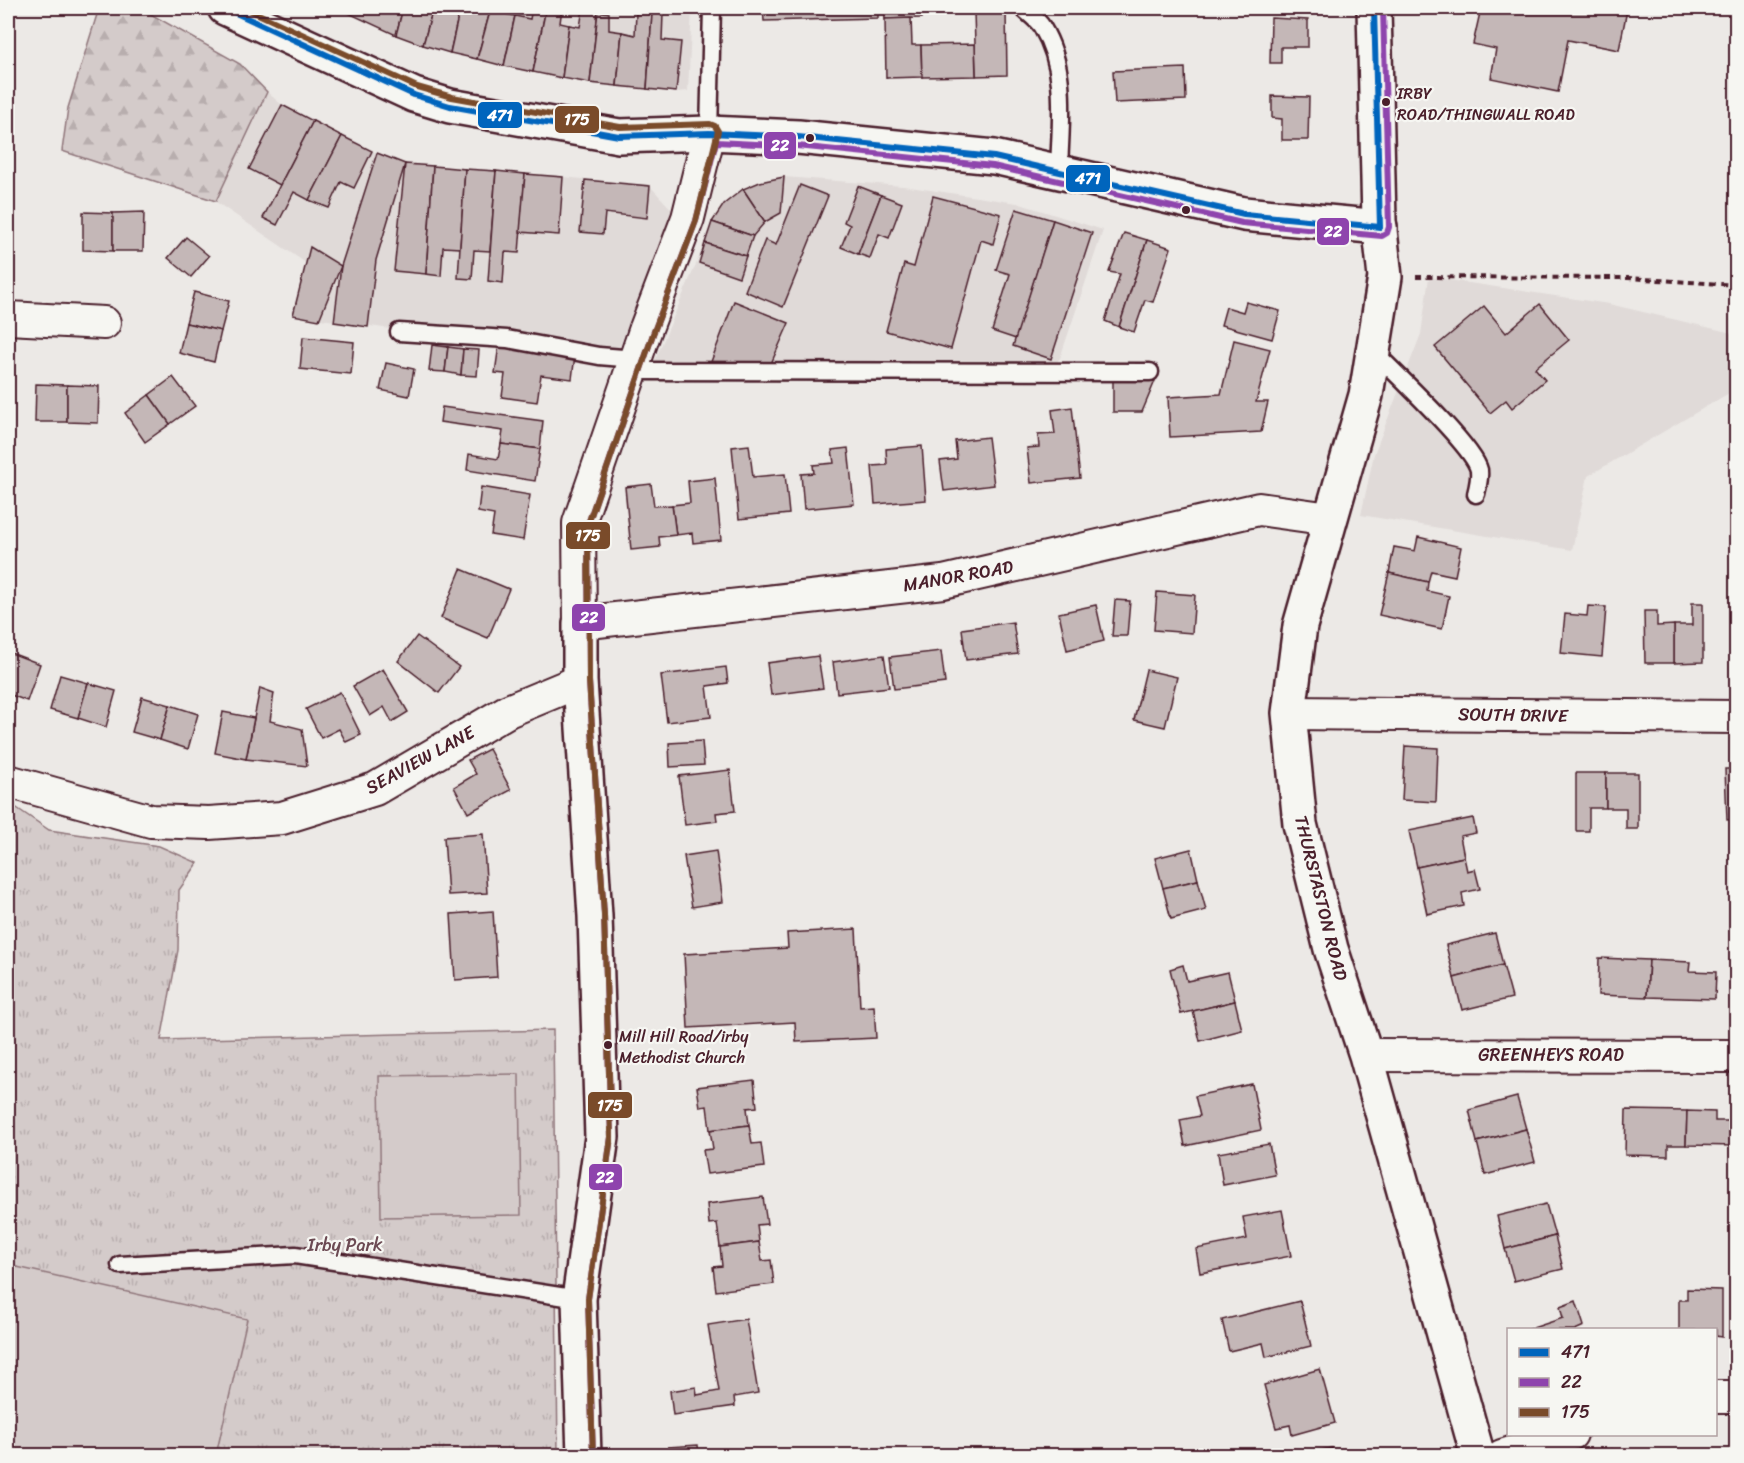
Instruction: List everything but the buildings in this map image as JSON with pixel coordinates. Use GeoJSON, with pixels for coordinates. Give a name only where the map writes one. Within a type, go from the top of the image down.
{"type":"FeatureCollection","features":[{"type":"Feature","properties":{"kind":"street"},"geometry":{"type":"LineString","coordinates":[[225,8],[414,95],[450,106],[619,136],[709,133],[798,137],[994,157],[1244,214],[1380,227]]}},
{"type":"Feature","properties":{"kind":"street","name":"THURSTASTON ROAD"},"geometry":{"type":"LineString","coordinates":[[1374,8],[1380,227],[1385,277],[1366,395],[1300,626],[1289,713],[1300,824],[1331,949],[1366,1055],[1478,1455]]}},
{"type":"Feature","properties":{"kind":"street"},"geometry":{"type":"LineString","coordinates":[[584,1455],[579,1299],[602,1137],[595,916],[580,681],[579,523],[633,365],[688,218],[709,133]]}},
{"type":"Feature","properties":{"kind":"street"},"geometry":{"type":"LineString","coordinates":[[8,318],[104,323]]}},
{"type":"Feature","properties":{"kind":"street","name":"MANOR ROAD"},"geometry":{"type":"LineString","coordinates":[[580,624],[943,582],[1259,509],[1330,519]]}},
{"type":"Feature","properties":{"kind":"street","name":"SEAVIEW LANE"},"geometry":{"type":"LineString","coordinates":[[8,781],[151,821],[209,823],[282,818],[375,789],[508,711],[580,681]]}},
{"type":"Feature","properties":{"kind":"street","name":"SOUTH DRIVE"},"geometry":{"type":"LineString","coordinates":[[1289,713],[1737,717]]}},
{"type":"Feature","properties":{"kind":"street","name":"GREENHEYS ROAD"},"geometry":{"type":"LineString","coordinates":[[1366,1055],[1737,1056]]}},
{"type":"Feature","properties":{"kind":"street"},"geometry":{"type":"LineString","coordinates":[[1717,1397],[1737,1397]]}},
{"type":"Feature","properties":{"kind":"street"},"geometry":{"type":"LineString","coordinates":[[1502,1455],[1564,1436]]}},
{"type":"Feature","properties":{"kind":"lane"},"geometry":{"type":"LineString","coordinates":[[709,133],[712,8]]}},
{"type":"Feature","properties":{"kind":"lane"},"geometry":{"type":"LineString","coordinates":[[1023,8],[1041,25],[1056,54],[1062,89],[1059,172]]}},
{"type":"Feature","properties":{"kind":"lane"},"geometry":{"type":"LineString","coordinates":[[399,332],[507,339],[633,365],[1150,372]]}},
{"type":"Feature","properties":{"kind":"lane"},"geometry":{"type":"LineString","coordinates":[[1373,351],[1445,425],[1475,461],[1479,470],[1476,494]]}},
{"type":"Feature","properties":{"kind":"lane"},"geometry":{"type":"LineString","coordinates":[[120,1265],[295,1255],[579,1299]]}},
{"type":"Feature","properties":{"kind":"path"},"geometry":{"type":"LineString","coordinates":[[1385,277],[1628,278],[1737,285]]}},
{"type":"Feature","properties":{"kind":"shaded area"},"geometry":{"type":"Polygon","coordinates":[[[336,8],[692,8],[688,91],[676,92],[590,83],[533,72],[423,45],[336,8]]]}},
{"type":"Feature","properties":{"kind":"shaded area"},"geometry":{"type":"Polygon","coordinates":[[[267,92],[282,105],[372,151],[405,164],[650,186],[674,212],[614,361],[293,315],[306,263],[216,202],[267,92]]]}},
{"type":"Feature","properties":{"kind":"shaded area"},"geometry":{"type":"Polygon","coordinates":[[[784,177],[903,186],[1017,203],[1103,230],[1060,358],[1055,365],[653,365],[724,204],[743,189],[760,182],[784,177]]]}},
{"type":"Feature","properties":{"kind":"shaded area"},"geometry":{"type":"Polygon","coordinates":[[[1429,277],[1609,304],[1736,334],[1736,389],[1588,476],[1572,550],[1361,515],[1374,454],[1421,334],[1429,277]]]}},
{"type":"Feature","properties":{"kind":"green space"},"geometry":{"type":"Polygon","coordinates":[[[99,8],[140,8],[240,64],[267,92],[216,201],[62,151],[68,108],[99,8]]]}},
{"type":"Feature","properties":{"kind":"green space","name":"Irby Park"},"geometry":{"type":"Polygon","coordinates":[[[8,802],[49,830],[159,846],[198,863],[179,890],[178,950],[161,1040],[553,1030],[558,1455],[8,1455],[8,802]]]}},
{"type":"Feature","properties":{"kind":"green space"},"geometry":{"type":"Polygon","coordinates":[[[519,1074],[521,1215],[381,1217],[379,1076],[519,1074]]]}},
{"type":"Feature","properties":{"kind":"green space"},"geometry":{"type":"Polygon","coordinates":[[[8,1265],[247,1319],[216,1455],[8,1455],[8,1265]]]}},
{"type":"Feature","properties":{"kind":"transit line","name":"471"},"geometry":{"type":"LineString","coordinates":[[225,8],[414,95],[450,106],[619,136],[709,133],[798,137],[994,157],[1244,214],[1380,227]]}},
{"type":"Feature","properties":{"kind":"transit line","name":"175"},"geometry":{"type":"LineString","coordinates":[[245,8],[417,87],[452,97],[620,127],[710,124],[718,131],[696,221],[653,334],[588,524],[589,681],[604,915],[611,1137],[588,1299],[593,1456]]}},
{"type":"Feature","properties":{"kind":"transit line","name":"471"},"geometry":{"type":"LineString","coordinates":[[1374,8],[1380,227]]}},
{"type":"Feature","properties":{"kind":"transit line","name":"22"},"geometry":{"type":"LineString","coordinates":[[593,1456],[588,1299],[611,1137],[604,915],[589,681],[588,524],[653,334],[696,221],[716,142],[797,146],[993,166],[1242,223],[1382,236],[1387,233],[1389,227],[1383,8]]}},
{"type":"Feature","properties":{"kind":"place","name":"IRBY ROAD/THINGWALL ROAD"},"geometry":{"type":"Point","coordinates":[1386,102]}},
{"type":"Feature","properties":{"kind":"place","name":"Mill Hill Road/irby Methodist Church"},"geometry":{"type":"Point","coordinates":[608,1045]}}]}
